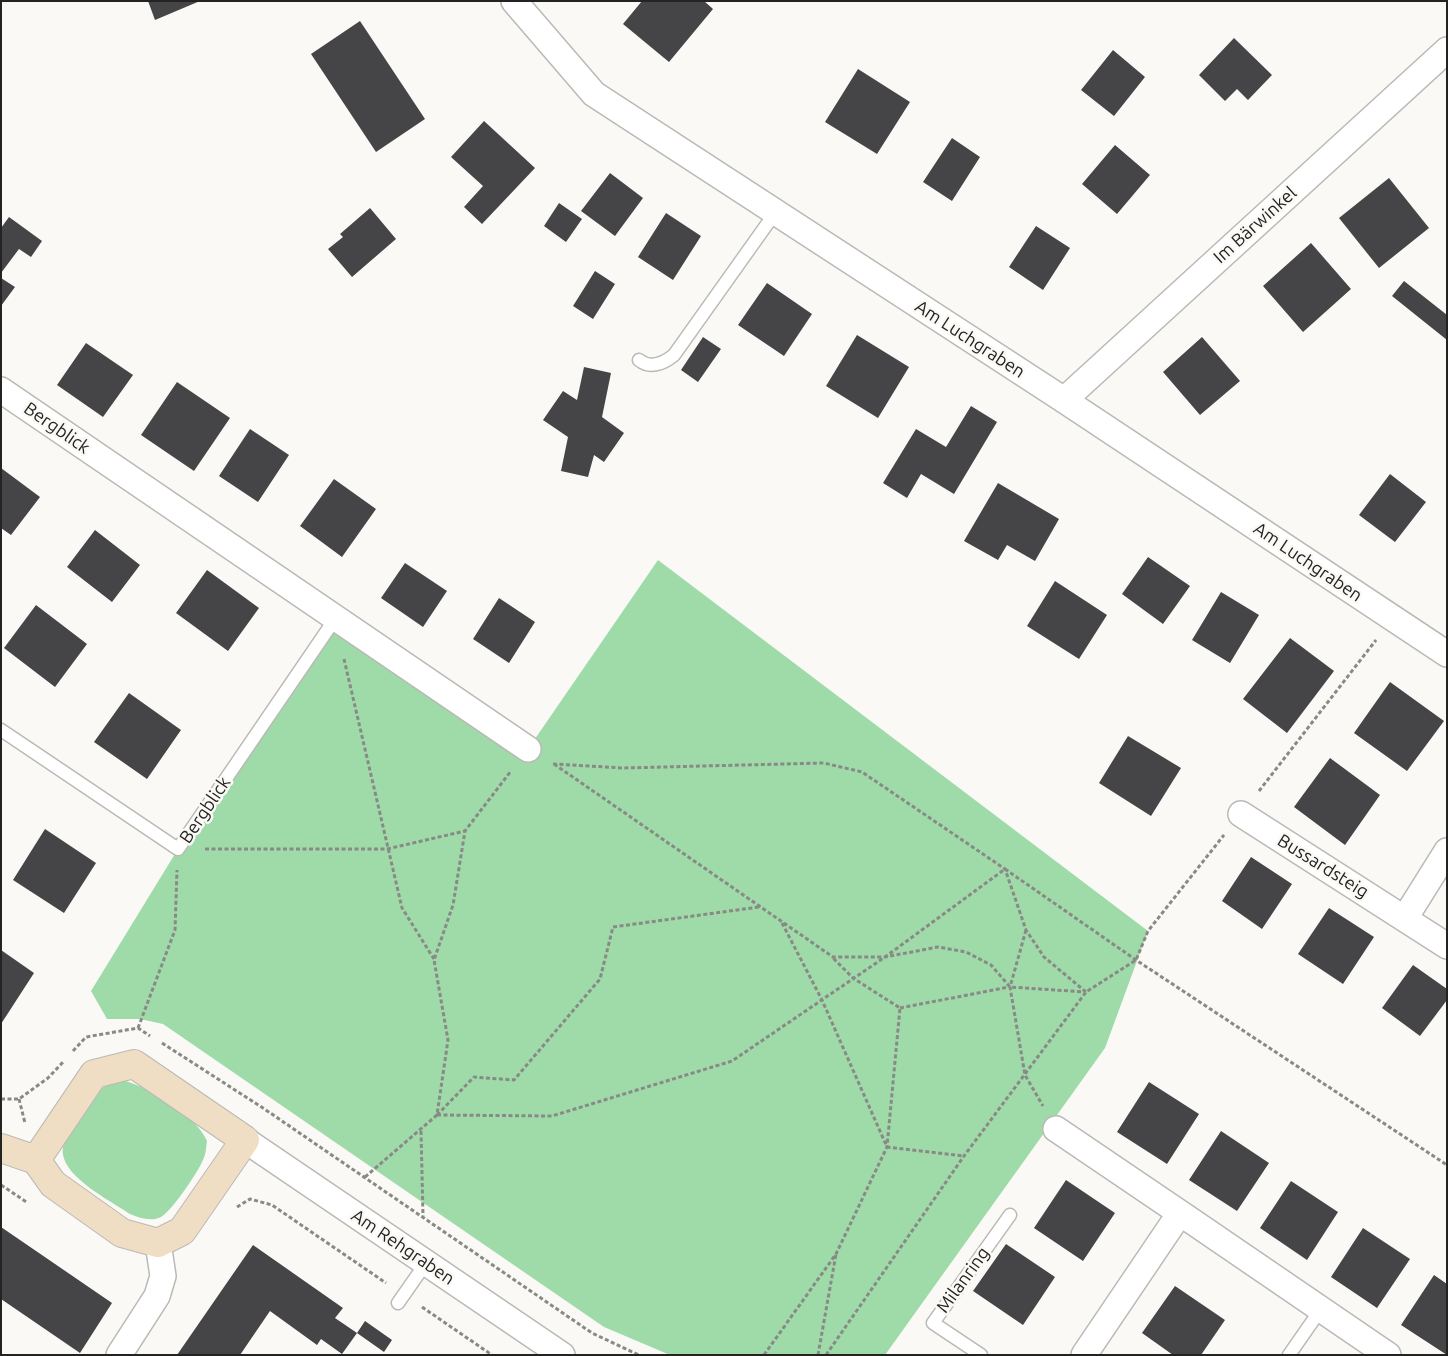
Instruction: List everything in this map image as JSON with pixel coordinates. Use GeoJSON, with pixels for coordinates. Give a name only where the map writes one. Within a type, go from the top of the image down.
{"type":"FeatureCollection","features":[{"type":"Feature","properties":{"kind":"street","name":"Am Luchgraben"},"geometry":{"type":"LineString","coordinates":[[514,1],[594,94],[1064,400],[1447,654]]}},
{"type":"Feature","properties":{"kind":"street","name":"Im Bärwinkel"},"geometry":{"type":"LineString","coordinates":[[1064,400],[1447,50]]}},
{"type":"Feature","properties":{"kind":"street","name":"Bergblick"},"geometry":{"type":"LineString","coordinates":[[1,390],[528,750]]}},
{"type":"Feature","properties":{"kind":"street","name":"Bussardsteig"},"geometry":{"type":"LineString","coordinates":[[1241,814],[1447,946]]}},
{"type":"Feature","properties":{"kind":"street"},"geometry":{"type":"LineString","coordinates":[[1405,918],[1447,851]]}},
{"type":"Feature","properties":{"kind":"street","name":"Am Rehgraben"},"geometry":{"type":"LineString","coordinates":[[36,1160],[94,1074],[134,1064],[562,1355]]}},
{"type":"Feature","properties":{"kind":"street"},"geometry":{"type":"LineString","coordinates":[[1056,1129],[1388,1355]]}},
{"type":"Feature","properties":{"kind":"street"},"geometry":{"type":"LineString","coordinates":[[1,1148],[36,1160],[53,1184],[122,1233],[158,1243],[182,1231],[245,1140]]}},
{"type":"Feature","properties":{"kind":"street"},"geometry":{"type":"LineString","coordinates":[[1084,1355],[1180,1213]]}},
{"type":"Feature","properties":{"kind":"street"},"geometry":{"type":"LineString","coordinates":[[119,1355],[157,1296],[163,1276],[158,1243]]}},
{"type":"Feature","properties":{"kind":"lane"},"geometry":{"type":"LineString","coordinates":[[639,360],[651,365],[667,361],[674,355],[775,213]]}},
{"type":"Feature","properties":{"kind":"lane","name":"Bergblick"},"geometry":{"type":"LineString","coordinates":[[1,730],[178,849],[335,619]]}},
{"type":"Feature","properties":{"kind":"lane","name":"Milanring"},"geometry":{"type":"LineString","coordinates":[[981,1355],[932,1322],[1010,1215]]}},
{"type":"Feature","properties":{"kind":"lane"},"geometry":{"type":"LineString","coordinates":[[400,1299],[426,1263]]}},
{"type":"Feature","properties":{"kind":"lane"},"geometry":{"type":"LineString","coordinates":[[1290,1355],[1321,1309]]}},
{"type":"Feature","properties":{"kind":"path"},"geometry":{"type":"LineString","coordinates":[[826,1355],[964,1156],[1086,992],[1136,960],[1148,931],[1393,618]]}},
{"type":"Feature","properties":{"kind":"path"},"geometry":{"type":"LineString","coordinates":[[335,619],[402,908],[434,960],[448,1040],[437,1115]]}},
{"type":"Feature","properties":{"kind":"path"},"geometry":{"type":"LineString","coordinates":[[434,960],[454,905],[465,831],[528,750],[553,764],[782,922],[833,958],[853,978],[900,1008],[1010,987],[1086,992]]}},
{"type":"Feature","properties":{"kind":"path"},"geometry":{"type":"LineString","coordinates":[[553,764],[623,768],[824,763],[862,772],[1136,960],[1447,1165]]}},
{"type":"Feature","properties":{"kind":"path"},"geometry":{"type":"LineString","coordinates":[[138,1028],[175,930],[178,849],[387,849],[465,831]]}},
{"type":"Feature","properties":{"kind":"path"},"geometry":{"type":"LineString","coordinates":[[1005,869],[1026,930],[1044,956],[1086,992]]}},
{"type":"Feature","properties":{"kind":"path"},"geometry":{"type":"LineString","coordinates":[[437,1115],[552,1116],[732,1061],[885,957],[1005,869]]}},
{"type":"Feature","properties":{"kind":"path"},"geometry":{"type":"LineString","coordinates":[[366,1177],[421,1130],[474,1077],[514,1080],[600,979],[613,927],[760,907]]}},
{"type":"Feature","properties":{"kind":"path"},"geometry":{"type":"LineString","coordinates":[[782,922],[822,1000],[887,1147]]}},
{"type":"Feature","properties":{"kind":"path"},"geometry":{"type":"LineString","coordinates":[[1026,930],[1010,987],[1025,1074],[1056,1129]]}},
{"type":"Feature","properties":{"kind":"path"},"geometry":{"type":"LineString","coordinates":[[833,958],[885,957],[938,947],[966,952],[991,965],[1010,987]]}},
{"type":"Feature","properties":{"kind":"path"},"geometry":{"type":"LineString","coordinates":[[764,1355],[836,1254],[887,1147],[900,1008]]}},
{"type":"Feature","properties":{"kind":"path"},"geometry":{"type":"LineString","coordinates":[[1,1099],[19,1099]]}},
{"type":"Feature","properties":{"kind":"path"},"geometry":{"type":"LineString","coordinates":[[421,1130],[423,1216]]}},
{"type":"Feature","properties":{"kind":"path"},"geometry":{"type":"LineString","coordinates":[[887,1147],[964,1156]]}},
{"type":"Feature","properties":{"kind":"path"},"geometry":{"type":"LineString","coordinates":[[1,1185],[31,1205]]}},
{"type":"Feature","properties":{"kind":"path"},"geometry":{"type":"LineString","coordinates":[[232,1210],[250,1199],[272,1205],[400,1299],[492,1355]]}},
{"type":"Feature","properties":{"kind":"path"},"geometry":{"type":"LineString","coordinates":[[818,1355],[836,1254]]}},
{"type":"Feature","properties":{"kind":"green space"},"geometry":{"type":"Polygon","coordinates":[[[658,560],[1148,931],[1105,1048],[885,1355],[670,1355],[604,1327],[163,1024],[140,1019],[107,1019],[91,991],[178,849],[335,619],[528,749],[658,560]]]}},
{"type":"Feature","properties":{"kind":"green space"},"geometry":{"type":"Polygon","coordinates":[[[122,1080],[145,1089],[170,1103],[193,1121],[207,1141],[206,1151],[200,1166],[172,1207],[161,1217],[146,1219],[130,1214],[87,1186],[69,1167],[64,1157],[63,1147],[66,1137],[93,1099],[104,1087],[122,1080]]]}},
{"type":"Feature","properties":{"kind":"building"},"geometry":{"type":"Polygon","coordinates":[[[148,1],[200,1],[155,20],[148,1]]]}},
{"type":"Feature","properties":{"kind":"building"},"geometry":{"type":"Polygon","coordinates":[[[642,1],[704,1],[713,9],[669,62],[623,24],[642,1]]]}},
{"type":"Feature","properties":{"kind":"building"},"geometry":{"type":"Polygon","coordinates":[[[360,21],[425,119],[376,152],[311,54],[360,21]]]}},
{"type":"Feature","properties":{"kind":"building"},"geometry":{"type":"Polygon","coordinates":[[[1234,38],[1272,75],[1248,100],[1237,89],[1225,101],[1199,75],[1234,38]]]}},
{"type":"Feature","properties":{"kind":"building"},"geometry":{"type":"Polygon","coordinates":[[[1113,50],[1145,77],[1114,116],[1081,90],[1113,50]]]}},
{"type":"Feature","properties":{"kind":"building"},"geometry":{"type":"Polygon","coordinates":[[[858,69],[910,102],[877,154],[825,122],[858,69]]]}},
{"type":"Feature","properties":{"kind":"building"},"geometry":{"type":"Polygon","coordinates":[[[484,121],[535,168],[482,224],[464,207],[483,186],[451,157],[484,121]]]}},
{"type":"Feature","properties":{"kind":"building"},"geometry":{"type":"Polygon","coordinates":[[[952,138],[980,157],[952,201],[923,182],[952,138]]]}},
{"type":"Feature","properties":{"kind":"building"},"geometry":{"type":"Polygon","coordinates":[[[1115,145],[1150,175],[1117,214],[1082,184],[1115,145]]]}},
{"type":"Feature","properties":{"kind":"building"},"geometry":{"type":"Polygon","coordinates":[[[610,173],[643,198],[615,236],[581,211],[610,173]]]}},
{"type":"Feature","properties":{"kind":"building"},"geometry":{"type":"Polygon","coordinates":[[[1389,178],[1429,228],[1379,268],[1339,218],[1389,178]]]}},
{"type":"Feature","properties":{"kind":"building"},"geometry":{"type":"Polygon","coordinates":[[[559,203],[582,219],[566,242],[544,226],[559,203]]]}},
{"type":"Feature","properties":{"kind":"building"},"geometry":{"type":"Polygon","coordinates":[[[370,208],[396,239],[352,277],[328,249],[343,237],[340,234],[370,208]]]}},
{"type":"Feature","properties":{"kind":"building"},"geometry":{"type":"Polygon","coordinates":[[[666,213],[701,236],[673,280],[638,257],[666,213]]]}},
{"type":"Feature","properties":{"kind":"building"},"geometry":{"type":"Polygon","coordinates":[[[9,217],[42,241],[31,257],[19,249],[1,273],[1,228],[9,217]]]}},
{"type":"Feature","properties":{"kind":"building"},"geometry":{"type":"Polygon","coordinates":[[[1036,226],[1070,248],[1043,290],[1009,267],[1036,226]]]}},
{"type":"Feature","properties":{"kind":"building"},"geometry":{"type":"Polygon","coordinates":[[[1311,243],[1351,289],[1303,332],[1263,286],[1311,243]]]}},
{"type":"Feature","properties":{"kind":"building"},"geometry":{"type":"Polygon","coordinates":[[[595,271],[615,284],[593,319],[573,306],[595,271]]]}},
{"type":"Feature","properties":{"kind":"building"},"geometry":{"type":"Polygon","coordinates":[[[1,278],[15,287],[1,306],[1,278]]]}},
{"type":"Feature","properties":{"kind":"building"},"geometry":{"type":"Polygon","coordinates":[[[1404,281],[1447,315],[1447,340],[1392,296],[1404,281]]]}},
{"type":"Feature","properties":{"kind":"building"},"geometry":{"type":"Polygon","coordinates":[[[767,283],[812,314],[784,356],[738,325],[767,283]]]}},
{"type":"Feature","properties":{"kind":"building"},"geometry":{"type":"Polygon","coordinates":[[[857,335],[909,367],[878,418],[826,386],[857,335]]]}},
{"type":"Feature","properties":{"kind":"building"},"geometry":{"type":"Polygon","coordinates":[[[703,337],[721,349],[698,382],[681,370],[703,337]]]}},
{"type":"Feature","properties":{"kind":"building"},"geometry":{"type":"Polygon","coordinates":[[[1202,337],[1240,381],[1200,415],[1163,372],[1202,337]]]}},
{"type":"Feature","properties":{"kind":"building"},"geometry":{"type":"Polygon","coordinates":[[[86,343],[133,375],[103,417],[57,385],[86,343]]]}},
{"type":"Feature","properties":{"kind":"building"},"geometry":{"type":"Polygon","coordinates":[[[584,367],[611,373],[602,417],[624,433],[604,462],[594,455],[588,477],[561,471],[568,437],[543,420],[563,391],[577,400],[584,367]]]}},
{"type":"Feature","properties":{"kind":"building"},"geometry":{"type":"Polygon","coordinates":[[[177,382],[230,418],[194,471],[141,435],[177,382]]]}},
{"type":"Feature","properties":{"kind":"building"},"geometry":{"type":"Polygon","coordinates":[[[971,406],[997,422],[954,494],[921,474],[907,498],[883,483],[916,429],[946,447],[971,406]]]}},
{"type":"Feature","properties":{"kind":"building"},"geometry":{"type":"Polygon","coordinates":[[[250,429],[289,455],[258,502],[219,476],[250,429]]]}},
{"type":"Feature","properties":{"kind":"building"},"geometry":{"type":"Polygon","coordinates":[[[1,468],[40,497],[11,535],[1,528],[1,468]]]}},
{"type":"Feature","properties":{"kind":"building"},"geometry":{"type":"Polygon","coordinates":[[[1390,474],[1426,502],[1395,542],[1359,515],[1390,474]]]}},
{"type":"Feature","properties":{"kind":"building"},"geometry":{"type":"Polygon","coordinates":[[[334,479],[376,509],[342,557],[300,526],[334,479]]]}},
{"type":"Feature","properties":{"kind":"building"},"geometry":{"type":"Polygon","coordinates":[[[998,483],[1059,519],[1035,561],[1007,545],[998,560],[964,541],[998,483]]]}},
{"type":"Feature","properties":{"kind":"building"},"geometry":{"type":"Polygon","coordinates":[[[95,530],[140,565],[112,602],[67,567],[95,530]]]}},
{"type":"Feature","properties":{"kind":"building"},"geometry":{"type":"Polygon","coordinates":[[[1148,557],[1190,586],[1163,624],[1122,594],[1148,557]]]}},
{"type":"Feature","properties":{"kind":"building"},"geometry":{"type":"Polygon","coordinates":[[[405,563],[447,591],[423,627],[381,598],[405,563]]]}},
{"type":"Feature","properties":{"kind":"building"},"geometry":{"type":"Polygon","coordinates":[[[207,570],[259,608],[228,651],[176,613],[207,570]]]}},
{"type":"Feature","properties":{"kind":"building"},"geometry":{"type":"Polygon","coordinates":[[[1055,581],[1107,615],[1079,659],[1027,626],[1055,581]]]}},
{"type":"Feature","properties":{"kind":"building"},"geometry":{"type":"Polygon","coordinates":[[[1221,592],[1259,615],[1230,663],[1192,640],[1221,592]]]}},
{"type":"Feature","properties":{"kind":"building"},"geometry":{"type":"Polygon","coordinates":[[[499,598],[535,622],[509,663],[473,639],[499,598]]]}},
{"type":"Feature","properties":{"kind":"building"},"geometry":{"type":"Polygon","coordinates":[[[36,605],[87,644],[55,687],[4,648],[36,605]]]}},
{"type":"Feature","properties":{"kind":"building"},"geometry":{"type":"Polygon","coordinates":[[[1290,638],[1334,671],[1287,733],[1243,699],[1290,638]]]}},
{"type":"Feature","properties":{"kind":"building"},"geometry":{"type":"Polygon","coordinates":[[[1390,682],[1444,721],[1407,771],[1354,733],[1390,682]]]}},
{"type":"Feature","properties":{"kind":"building"},"geometry":{"type":"Polygon","coordinates":[[[129,693],[181,730],[147,779],[94,742],[129,693]]]}},
{"type":"Feature","properties":{"kind":"building"},"geometry":{"type":"Polygon","coordinates":[[[1128,736],[1181,768],[1151,816],[1099,783],[1128,736]]]}},
{"type":"Feature","properties":{"kind":"building"},"geometry":{"type":"Polygon","coordinates":[[[1330,758],[1380,795],[1345,845],[1294,807],[1330,758]]]}},
{"type":"Feature","properties":{"kind":"building"},"geometry":{"type":"Polygon","coordinates":[[[45,829],[96,863],[64,913],[13,880],[45,829]]]}},
{"type":"Feature","properties":{"kind":"building"},"geometry":{"type":"Polygon","coordinates":[[[1251,857],[1292,884],[1262,929],[1222,901],[1251,857]]]}},
{"type":"Feature","properties":{"kind":"building"},"geometry":{"type":"Polygon","coordinates":[[[1329,908],[1374,937],[1343,984],[1298,954],[1329,908]]]}},
{"type":"Feature","properties":{"kind":"building"},"geometry":{"type":"Polygon","coordinates":[[[1,950],[34,973],[1,1024],[1,950]]]}},
{"type":"Feature","properties":{"kind":"building"},"geometry":{"type":"Polygon","coordinates":[[[1413,965],[1447,989],[1447,1000],[1420,1036],[1382,1008],[1413,965]]]}},
{"type":"Feature","properties":{"kind":"building"},"geometry":{"type":"Polygon","coordinates":[[[1149,1082],[1199,1114],[1167,1164],[1117,1132],[1149,1082]]]}},
{"type":"Feature","properties":{"kind":"building"},"geometry":{"type":"Polygon","coordinates":[[[1221,1131],[1269,1163],[1237,1211],[1189,1180],[1221,1131]]]}},
{"type":"Feature","properties":{"kind":"building"},"geometry":{"type":"Polygon","coordinates":[[[1066,1180],[1115,1213],[1083,1261],[1034,1228],[1066,1180]]]}},
{"type":"Feature","properties":{"kind":"building"},"geometry":{"type":"Polygon","coordinates":[[[1291,1181],[1338,1212],[1307,1260],[1260,1228],[1291,1181]]]}},
{"type":"Feature","properties":{"kind":"building"},"geometry":{"type":"Polygon","coordinates":[[[1,1227],[112,1303],[80,1353],[1,1299],[1,1227]]]}},
{"type":"Feature","properties":{"kind":"building"},"geometry":{"type":"Polygon","coordinates":[[[1363,1228],[1410,1259],[1377,1308],[1331,1277],[1363,1228]]]}},
{"type":"Feature","properties":{"kind":"building"},"geometry":{"type":"Polygon","coordinates":[[[1006,1244],[1055,1277],[1023,1325],[973,1291],[1006,1244]]]}},
{"type":"Feature","properties":{"kind":"building"},"geometry":{"type":"Polygon","coordinates":[[[253,1245],[343,1308],[335,1318],[357,1333],[342,1354],[321,1339],[317,1345],[270,1311],[240,1355],[177,1355],[253,1245]]]}},
{"type":"Feature","properties":{"kind":"building"},"geometry":{"type":"Polygon","coordinates":[[[1434,1275],[1447,1284],[1447,1355],[1401,1325],[1434,1275]]]}},
{"type":"Feature","properties":{"kind":"building"},"geometry":{"type":"Polygon","coordinates":[[[1175,1286],[1225,1320],[1201,1355],[1173,1355],[1142,1333],[1175,1286]]]}},
{"type":"Feature","properties":{"kind":"building"},"geometry":{"type":"Polygon","coordinates":[[[365,1321],[392,1340],[384,1352],[357,1333],[365,1321]]]}}]}
